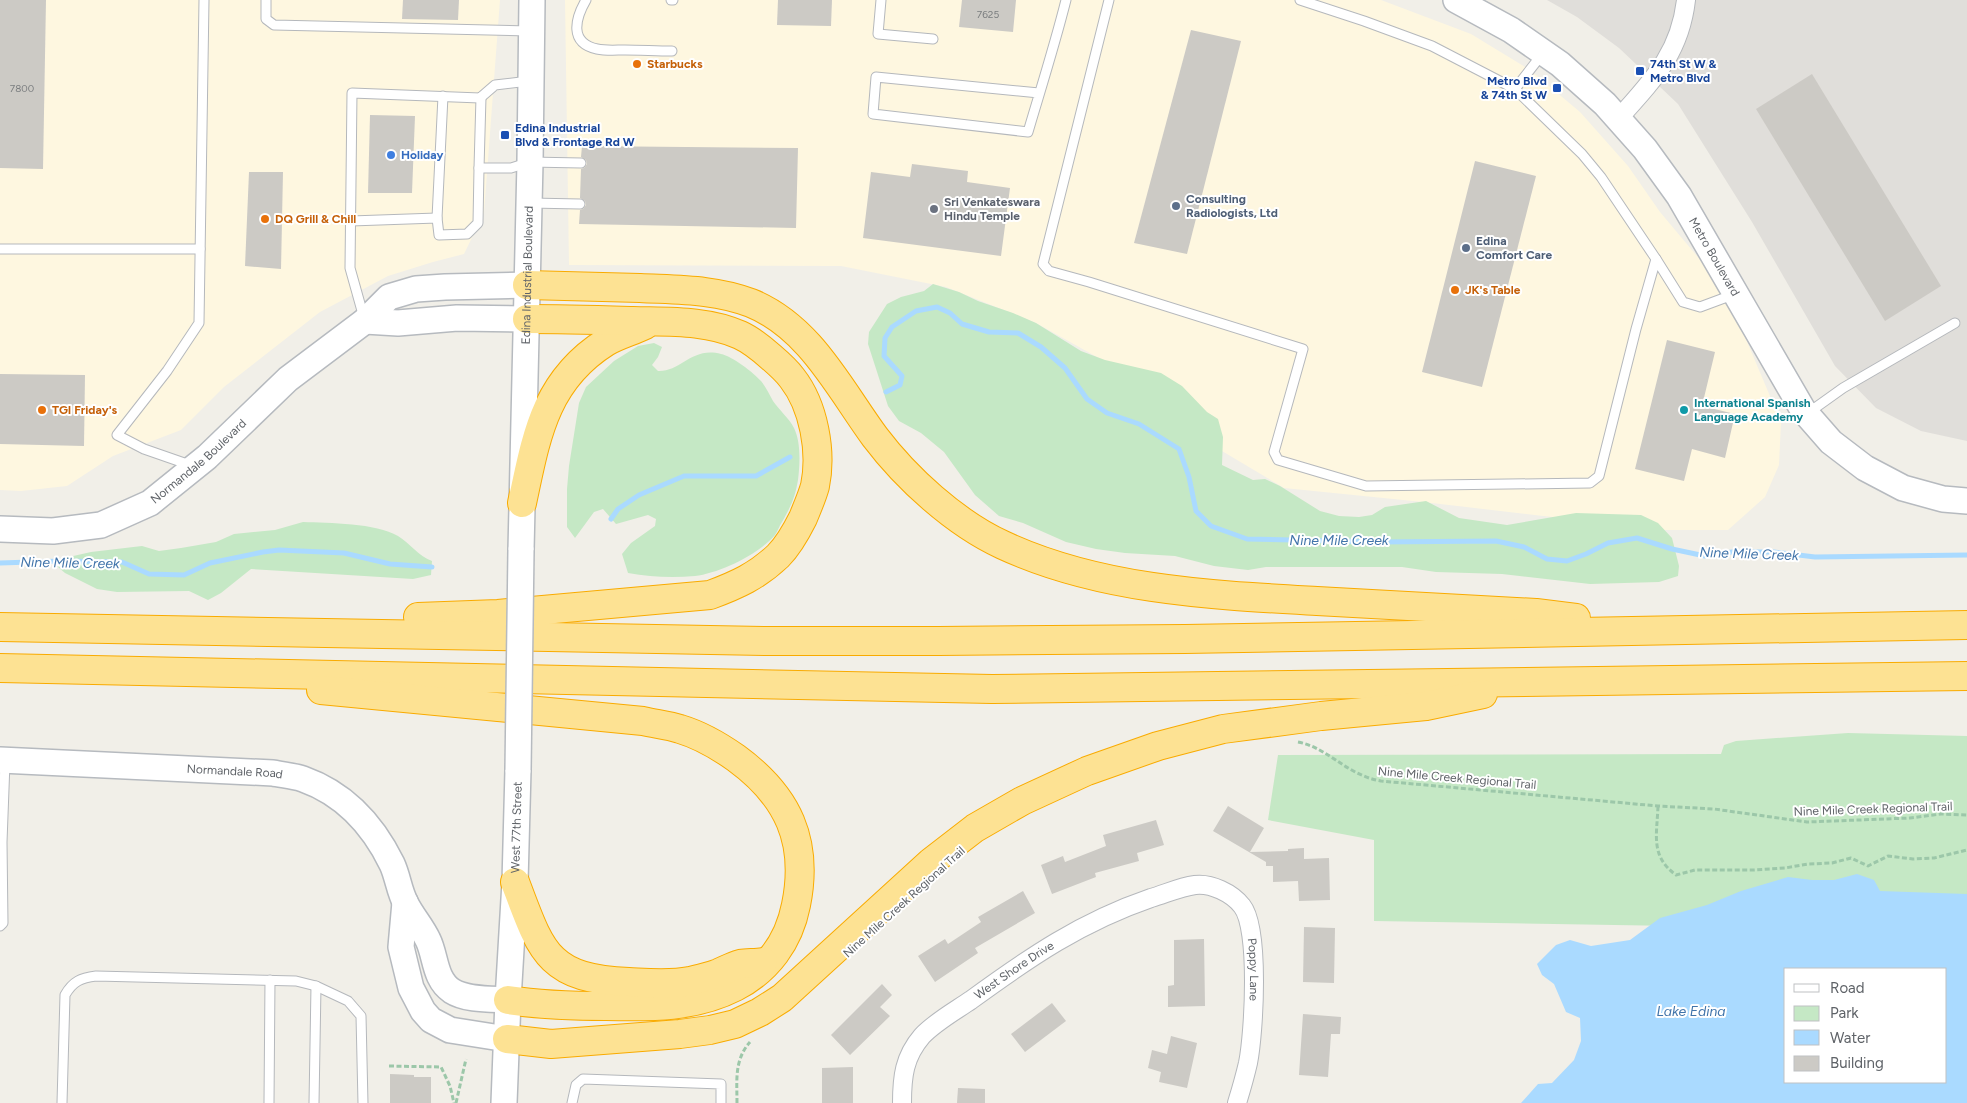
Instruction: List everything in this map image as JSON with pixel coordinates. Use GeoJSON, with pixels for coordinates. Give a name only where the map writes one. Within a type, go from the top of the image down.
{"type":"FeatureCollection","features":[{"type":"Feature","properties":{"kind":"highway"},"geometry":{"type":"LineString","coordinates":[[527,284],[709,291],[751,303],[775,315],[800,335],[823,361],[875,436],[897,464],[928,493],[964,521],[1000,544],[1045,562],[1094,576],[1130,583],[1236,596],[1536,613],[1669,630]]}},
{"type":"Feature","properties":{"kind":"highway"},"geometry":{"type":"LineString","coordinates":[[104,628],[498,614],[710,595],[740,584],[759,572],[779,555],[794,536],[815,486],[817,446],[812,421],[804,398],[793,379],[764,350],[742,335],[718,326],[686,322],[527,318]]}},
{"type":"Feature","properties":{"kind":"highway"},"geometry":{"type":"LineString","coordinates":[[522,503],[536,438],[547,407],[576,365],[607,341],[654,322]]}},
{"type":"Feature","properties":{"kind":"highway"},"geometry":{"type":"LineString","coordinates":[[0,627],[766,641],[1184,640],[1967,625]]}},
{"type":"Feature","properties":{"kind":"highway"},"geometry":{"type":"LineString","coordinates":[[7,669],[992,689],[1967,676]]}},
{"type":"Feature","properties":{"kind":"highway"},"geometry":{"type":"LineString","coordinates":[[176,672],[366,696],[642,721],[680,729],[718,745],[750,768],[777,795],[791,821],[799,848],[800,878],[793,918],[781,947],[770,962],[752,977],[711,998],[654,1007],[544,1006],[508,1000]]}},
{"type":"Feature","properties":{"kind":"highway"},"geometry":{"type":"LineString","coordinates":[[507,1039],[551,1044],[680,1034],[735,1024],[760,1012],[782,998],[931,862],[976,828],[1022,801],[1087,770],[1158,746],[1223,730],[1321,716],[1426,706],[1542,682]]}},
{"type":"Feature","properties":{"kind":"highway"},"geometry":{"type":"LineString","coordinates":[[515,882],[534,933],[547,954],[561,967],[584,977],[658,983],[688,981],[715,974],[739,964],[770,962]]}},
{"type":"Feature","properties":{"kind":"street","name":"Edina Industrial Boulevard"},"geometry":{"type":"LineString","coordinates":[[521,550],[532,0]]}},
{"type":"Feature","properties":{"kind":"street","name":"Metro Boulevard"},"geometry":{"type":"LineString","coordinates":[[1456,0],[1511,30],[1560,64],[1619,118],[1645,149],[1679,196],[1806,414],[1831,442],[1866,468],[1903,488],[1943,499],[1967,501]]}},
{"type":"Feature","properties":{"kind":"street"},"geometry":{"type":"LineString","coordinates":[[1619,118],[1663,67],[1675,46],[1684,20],[1686,0]]}},
{"type":"Feature","properties":{"kind":"street","name":"Normandale Boulevard"},"geometry":{"type":"LineString","coordinates":[[0,529],[53,531],[100,525],[150,503],[195,467],[288,378],[365,321],[389,297],[416,289],[527,284]]}},
{"type":"Feature","properties":{"kind":"street"},"geometry":{"type":"LineString","coordinates":[[365,321],[398,323],[458,318],[527,318]]}},
{"type":"Feature","properties":{"kind":"street","name":"West 77th Street"},"geometry":{"type":"LineString","coordinates":[[504,1103],[515,882],[521,550]]}},
{"type":"Feature","properties":{"kind":"street","name":"Normandale Road"},"geometry":{"type":"LineString","coordinates":[[2,760],[247,770],[273,772],[303,779],[349,804],[368,824],[382,844],[393,866],[405,902],[429,941],[435,964],[445,985],[452,991],[460,994],[508,1000]]}},
{"type":"Feature","properties":{"kind":"street","name":"Poppy Lane"},"geometry":{"type":"LineString","coordinates":[[1178,889],[1196,885],[1214,887],[1229,895],[1242,906],[1249,922],[1252,939],[1252,1018],[1248,1062],[1237,1103]]}},
{"type":"Feature","properties":{"kind":"street","name":"West Shore Drive"},"geometry":{"type":"LineString","coordinates":[[902,1103],[902,1076],[909,1054],[929,1031],[1024,962],[1073,931],[1125,907],[1178,889]]}},
{"type":"Feature","properties":{"kind":"street","name":"Normandale Road"},"geometry":{"type":"LineString","coordinates":[[405,902],[401,947],[411,988],[423,1011],[431,1020],[450,1030],[507,1039]]}},
{"type":"Feature","properties":{"kind":"lane"},"geometry":{"type":"LineString","coordinates":[[195,467],[144,449],[117,435],[167,371],[199,323],[204,0]]}},
{"type":"Feature","properties":{"kind":"lane"},"geometry":{"type":"LineString","coordinates":[[266,0],[266,19],[274,25],[532,31]]}},
{"type":"Feature","properties":{"kind":"lane"},"geometry":{"type":"LineString","coordinates":[[586,0],[578,14],[577,30],[579,39],[585,45],[598,49],[672,51]]}},
{"type":"Feature","properties":{"kind":"lane"},"geometry":{"type":"LineString","coordinates":[[882,0],[878,34],[933,39]]}},
{"type":"Feature","properties":{"kind":"lane"},"geometry":{"type":"LineString","coordinates":[[1039,93],[876,77],[873,114],[1028,132],[1066,0]]}},
{"type":"Feature","properties":{"kind":"lane"},"geometry":{"type":"LineString","coordinates":[[1109,0],[1043,264],[1049,271],[1303,348],[1274,452],[1278,460],[1366,486],[1590,482],[1599,476],[1636,329],[1656,259]]}},
{"type":"Feature","properties":{"kind":"lane"},"geometry":{"type":"LineString","coordinates":[[1300,0],[1364,20],[1432,46],[1515,89],[1582,154],[1602,177],[1683,302],[1700,308],[1736,294]]}},
{"type":"Feature","properties":{"kind":"lane"},"geometry":{"type":"LineString","coordinates":[[1515,89],[1543,52]]}},
{"type":"Feature","properties":{"kind":"lane"},"geometry":{"type":"LineString","coordinates":[[365,321],[350,268],[352,93],[481,97],[495,85],[531,80]]}},
{"type":"Feature","properties":{"kind":"lane"},"geometry":{"type":"LineString","coordinates":[[443,96],[437,218],[439,235],[467,234],[478,223],[481,97]]}},
{"type":"Feature","properties":{"kind":"lane"},"geometry":{"type":"LineString","coordinates":[[479,168],[511,168],[530,162],[581,163]]}},
{"type":"Feature","properties":{"kind":"lane"},"geometry":{"type":"LineString","coordinates":[[529,203],[580,204]]}},
{"type":"Feature","properties":{"kind":"lane"},"geometry":{"type":"LineString","coordinates":[[351,221],[437,218]]}},
{"type":"Feature","properties":{"kind":"lane"},"geometry":{"type":"LineString","coordinates":[[0,249],[200,249]]}},
{"type":"Feature","properties":{"kind":"lane"},"geometry":{"type":"LineString","coordinates":[[1806,414],[1842,388],[1954,323]]}},
{"type":"Feature","properties":{"kind":"lane"},"geometry":{"type":"LineString","coordinates":[[0,926],[3,923],[2,760]]}},
{"type":"Feature","properties":{"kind":"lane"},"geometry":{"type":"LineString","coordinates":[[62,1103],[65,995],[71,985],[80,978],[96,976],[296,981],[316,986],[348,1002],[361,1016],[363,1103]]}},
{"type":"Feature","properties":{"kind":"lane"},"geometry":{"type":"LineString","coordinates":[[269,1103],[270,980]]}},
{"type":"Feature","properties":{"kind":"lane"},"geometry":{"type":"LineString","coordinates":[[314,1103],[316,986]]}},
{"type":"Feature","properties":{"kind":"lane"},"geometry":{"type":"LineString","coordinates":[[572,1103],[576,1085],[583,1079],[721,1084],[720,1103]]}},
{"type":"Feature","properties":{"kind":"path","name":"Nine Mile Creek Regional Trail"},"geometry":{"type":"LineString","coordinates":[[1292,742],[1308,744],[1346,768],[1370,779],[1658,806],[1714,809],[1807,822],[1910,818],[1953,814],[1967,815]]}},
{"type":"Feature","properties":{"kind":"path"},"geometry":{"type":"LineString","coordinates":[[1658,806],[1658,855],[1666,868],[1676,875],[1695,870],[1769,869],[1832,863],[1850,858],[1868,866],[1888,856],[1913,859],[1934,858],[1967,850]]}},
{"type":"Feature","properties":{"kind":"path"},"geometry":{"type":"LineString","coordinates":[[737,1103],[739,1059],[744,1049],[754,1039]]}},
{"type":"Feature","properties":{"kind":"path"},"geometry":{"type":"LineString","coordinates":[[455,1103],[466,1059]]}},
{"type":"Feature","properties":{"kind":"path"},"geometry":{"type":"LineString","coordinates":[[389,1066],[441,1068],[450,1086],[455,1103]]}},
{"type":"Feature","properties":{"kind":"shaded area"},"geometry":{"type":"Polygon","coordinates":[[[0,0],[500,0],[484,213],[464,254],[388,276],[320,312],[224,387],[181,430],[113,456],[67,486],[21,491],[0,490],[0,0]]]}},
{"type":"Feature","properties":{"kind":"shaded area"},"geometry":{"type":"Polygon","coordinates":[[[565,0],[1381,0],[1471,34],[1530,70],[1580,112],[1628,166],[1660,212],[1707,268],[1729,299],[1781,422],[1779,465],[1765,497],[1728,530],[1665,530],[1284,488],[1222,451],[1213,416],[1097,357],[1036,323],[946,287],[841,266],[569,265],[565,0]]]}},
{"type":"Feature","properties":{"kind":"shaded area"},"geometry":{"type":"Polygon","coordinates":[[[1547,0],[1967,0],[1967,441],[1921,431],[1876,408],[1835,366],[1752,222],[1678,104],[1619,48],[1577,17],[1547,0]]]}},
{"type":"Feature","properties":{"kind":"green space"},"geometry":{"type":"Polygon","coordinates":[[[933,284],[959,292],[1036,323],[1081,351],[1105,360],[1161,373],[1182,386],[1207,412],[1218,419],[1223,437],[1222,465],[1253,480],[1265,479],[1280,486],[1320,511],[1339,516],[1359,517],[1372,515],[1385,507],[1426,501],[1459,518],[1507,525],[1576,513],[1641,515],[1658,523],[1672,538],[1679,566],[1678,576],[1659,582],[1590,584],[1502,574],[1436,572],[1402,567],[1266,567],[1248,570],[1214,566],[1175,556],[1096,549],[1066,542],[1023,523],[999,516],[975,495],[944,452],[921,433],[899,421],[888,406],[868,344],[869,332],[887,304],[901,297],[924,291],[933,284]]]}},
{"type":"Feature","properties":{"kind":"green space"},"geometry":{"type":"Polygon","coordinates":[[[654,343],[662,347],[652,365],[658,371],[673,368],[694,356],[711,352],[726,355],[743,365],[763,383],[773,401],[792,424],[798,440],[799,467],[796,492],[775,535],[759,549],[738,562],[716,571],[695,576],[669,577],[628,573],[622,554],[631,543],[655,526],[656,519],[648,515],[616,524],[603,509],[594,512],[575,538],[567,527],[569,466],[579,403],[586,387],[614,361],[638,346],[654,343]]]}},
{"type":"Feature","properties":{"kind":"green space"},"geometry":{"type":"Polygon","coordinates":[[[303,522],[352,524],[378,528],[389,532],[398,536],[422,556],[432,561],[431,575],[413,579],[251,569],[221,593],[208,600],[189,591],[117,592],[97,589],[65,573],[51,561],[91,552],[142,546],[159,551],[181,548],[216,542],[234,534],[275,530],[303,522]]]}},
{"type":"Feature","properties":{"kind":"green space"},"geometry":{"type":"Polygon","coordinates":[[[1848,733],[1967,736],[1967,931],[1374,921],[1374,840],[1268,820],[1278,755],[1721,754],[1724,745],[1736,741],[1848,733]]]}},
{"type":"Feature","properties":{"kind":"water","name":"Lake Edina"},"geometry":{"type":"Polygon","coordinates":[[[1857,874],[1874,880],[1880,891],[1967,894],[1967,1103],[1521,1103],[1538,1084],[1552,1083],[1574,1060],[1581,1041],[1580,1018],[1566,1012],[1554,984],[1542,975],[1537,964],[1556,945],[1570,940],[1591,946],[1630,940],[1660,918],[1707,905],[1741,891],[1788,877],[1834,880],[1857,874]]]}},
{"type":"Feature","properties":{"kind":"building"},"geometry":{"type":"Polygon","coordinates":[[[0,0],[46,0],[43,169],[0,168],[0,0]]]}},
{"type":"Feature","properties":{"kind":"building"},"geometry":{"type":"Polygon","coordinates":[[[403,0],[459,0],[458,20],[402,19],[403,0]]]}},
{"type":"Feature","properties":{"kind":"building"},"geometry":{"type":"Polygon","coordinates":[[[778,0],[832,0],[831,26],[777,25],[778,0]]]}},
{"type":"Feature","properties":{"kind":"building"},"geometry":{"type":"Polygon","coordinates":[[[962,0],[1016,0],[1013,32],[959,27],[962,0]]]}},
{"type":"Feature","properties":{"kind":"building"},"geometry":{"type":"Polygon","coordinates":[[[1191,30],[1241,41],[1187,254],[1134,243],[1191,30]]]}},
{"type":"Feature","properties":{"kind":"building"},"geometry":{"type":"Polygon","coordinates":[[[1812,74],[1941,286],[1885,321],[1756,109],[1812,74]]]}},
{"type":"Feature","properties":{"kind":"building","name":"Holiday"},"geometry":{"type":"Polygon","coordinates":[[[370,115],[415,116],[412,193],[368,193],[370,115]]]}},
{"type":"Feature","properties":{"kind":"building"},"geometry":{"type":"Polygon","coordinates":[[[582,146],[798,148],[796,228],[579,224],[580,210],[586,205],[585,201],[580,198],[581,169],[587,164],[586,160],[581,157],[582,146]]]}},
{"type":"Feature","properties":{"kind":"building"},"geometry":{"type":"Polygon","coordinates":[[[1475,161],[1536,176],[1482,387],[1422,372],[1475,161]]]}},
{"type":"Feature","properties":{"kind":"building"},"geometry":{"type":"Polygon","coordinates":[[[912,164],[968,171],[967,182],[1010,188],[1001,256],[863,238],[871,172],[910,177],[912,164]]]}},
{"type":"Feature","properties":{"kind":"building","name":"DQ Grill & Chill"},"geometry":{"type":"Polygon","coordinates":[[[249,172],[283,172],[281,269],[245,266],[249,172]]]}},
{"type":"Feature","properties":{"kind":"building","name":"International Spanish Language Academy"},"geometry":{"type":"Polygon","coordinates":[[[1667,340],[1715,352],[1702,406],[1735,414],[1725,458],[1692,449],[1684,481],[1635,469],[1667,340]]]}},
{"type":"Feature","properties":{"kind":"building","name":"TGI Friday's"},"geometry":{"type":"Polygon","coordinates":[[[0,374],[85,375],[84,446],[0,444],[0,374]]]}},
{"type":"Feature","properties":{"kind":"building"},"geometry":{"type":"Polygon","coordinates":[[[1228,806],[1264,828],[1250,852],[1288,851],[1288,849],[1304,848],[1304,859],[1329,858],[1330,900],[1299,901],[1298,881],[1273,882],[1273,866],[1266,866],[1266,862],[1213,831],[1228,806]]]}},
{"type":"Feature","properties":{"kind":"building"},"geometry":{"type":"Polygon","coordinates":[[[1156,820],[1164,845],[1137,853],[1139,861],[1095,873],[1096,877],[1052,894],[1041,865],[1063,856],[1065,862],[1106,846],[1103,835],[1156,820]]]}},
{"type":"Feature","properties":{"kind":"building"},"geometry":{"type":"Polygon","coordinates":[[[1023,891],[1035,913],[975,948],[978,953],[935,982],[918,956],[945,939],[948,944],[981,922],[978,917],[1023,891]]]}},
{"type":"Feature","properties":{"kind":"building"},"geometry":{"type":"Polygon","coordinates":[[[1304,927],[1335,928],[1334,983],[1303,982],[1304,927]]]}},
{"type":"Feature","properties":{"kind":"building"},"geometry":{"type":"Polygon","coordinates":[[[1204,939],[1205,1006],[1168,1007],[1168,986],[1174,985],[1174,940],[1204,939]]]}},
{"type":"Feature","properties":{"kind":"building"},"geometry":{"type":"Polygon","coordinates":[[[882,984],[892,995],[880,1007],[890,1016],[850,1055],[831,1035],[882,984]]]}},
{"type":"Feature","properties":{"kind":"building"},"geometry":{"type":"Polygon","coordinates":[[[1052,1003],[1066,1021],[1025,1052],[1011,1034],[1052,1003]]]}},
{"type":"Feature","properties":{"kind":"building"},"geometry":{"type":"Polygon","coordinates":[[[1303,1014],[1341,1017],[1340,1034],[1331,1034],[1328,1077],[1299,1075],[1303,1014]]]}},
{"type":"Feature","properties":{"kind":"building"},"geometry":{"type":"Polygon","coordinates":[[[1171,1036],[1197,1043],[1187,1088],[1159,1082],[1161,1072],[1148,1068],[1152,1050],[1167,1054],[1171,1036]]]}},
{"type":"Feature","properties":{"kind":"building"},"geometry":{"type":"Polygon","coordinates":[[[853,1067],[853,1103],[822,1103],[822,1068],[853,1067]]]}},
{"type":"Feature","properties":{"kind":"building"},"geometry":{"type":"Polygon","coordinates":[[[390,1074],[431,1077],[431,1103],[390,1103],[390,1074]]]}},
{"type":"Feature","properties":{"kind":"building"},"geometry":{"type":"Polygon","coordinates":[[[958,1088],[985,1089],[985,1103],[957,1103],[958,1088]]]}},
{"type":"Feature","properties":{"kind":"waterway","name":"Nine Mile Creek"},"geometry":{"type":"LineString","coordinates":[[886,392],[900,385],[902,376],[884,356],[885,338],[892,327],[916,311],[937,307],[950,313],[962,324],[989,332],[1018,333],[1041,347],[1065,368],[1087,399],[1107,413],[1139,424],[1179,449],[1189,477],[1196,511],[1211,526],[1247,539],[1378,542],[1496,541],[1524,547],[1547,559],[1567,561],[1608,543],[1637,538],[1672,549],[1705,556],[1732,552],[1774,552],[1815,557],[1967,555]]}},
{"type":"Feature","properties":{"kind":"waterway","name":"Nine Mile Creek"},"geometry":{"type":"LineString","coordinates":[[611,519],[618,509],[639,495],[684,476],[756,476],[790,457]]}},
{"type":"Feature","properties":{"kind":"waterway","name":"Nine Mile Creek"},"geometry":{"type":"LineString","coordinates":[[0,563],[122,562],[149,574],[184,575],[210,563],[279,550],[344,553],[390,564],[432,567]]}},
{"type":"Feature","properties":{"kind":"place","name":"Starbucks"},"geometry":{"type":"Point","coordinates":[637,64]}},
{"type":"Feature","properties":{"kind":"place","name":"74th St W & Metro Blvd"},"geometry":{"type":"Point","coordinates":[1640,71]}},
{"type":"Feature","properties":{"kind":"place","name":"Metro Blvd & 74th St W"},"geometry":{"type":"Point","coordinates":[1557,88]}},
{"type":"Feature","properties":{"kind":"place","name":"Edina Industrial Blvd & Frontage Rd W"},"geometry":{"type":"Point","coordinates":[505,135]}},
{"type":"Feature","properties":{"kind":"place","name":"Holiday"},"geometry":{"type":"Point","coordinates":[391,155]}},
{"type":"Feature","properties":{"kind":"place","name":"Consulting Radiologists, Ltd"},"geometry":{"type":"Point","coordinates":[1176,206]}},
{"type":"Feature","properties":{"kind":"place","name":"Sri Venkateswara Hindu Temple"},"geometry":{"type":"Point","coordinates":[934,209]}},
{"type":"Feature","properties":{"kind":"place","name":"DQ Grill & Chill"},"geometry":{"type":"Point","coordinates":[265,219]}},
{"type":"Feature","properties":{"kind":"place","name":"Edina Comfort Care"},"geometry":{"type":"Point","coordinates":[1466,248]}},
{"type":"Feature","properties":{"kind":"place","name":"JK's Table"},"geometry":{"type":"Point","coordinates":[1455,290]}},
{"type":"Feature","properties":{"kind":"place","name":"TGI Friday's"},"geometry":{"type":"Point","coordinates":[42,410]}},
{"type":"Feature","properties":{"kind":"place","name":"International Spanish Language Academy"},"geometry":{"type":"Point","coordinates":[1684,410]}}]}
